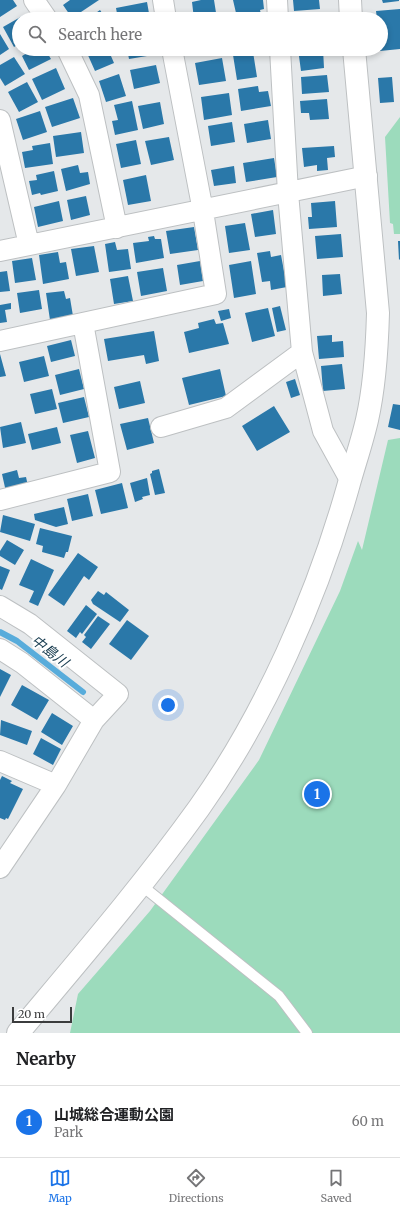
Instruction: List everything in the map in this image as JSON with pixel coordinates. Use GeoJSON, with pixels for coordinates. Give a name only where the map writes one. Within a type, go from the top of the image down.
{"type":"FeatureCollection","features":[{"type":"Feature","properties":{"kind":"street"},"geometry":{"type":"LineString","coordinates":[[34,0],[42,12]]}},
{"type":"Feature","properties":{"kind":"street"},"geometry":{"type":"LineString","coordinates":[[162,0],[165,12]]}},
{"type":"Feature","properties":{"kind":"street"},"geometry":{"type":"LineString","coordinates":[[277,0],[278,12]]}},
{"type":"Feature","properties":{"kind":"street"},"geometry":{"type":"LineString","coordinates":[[350,0],[351,12]]}},
{"type":"Feature","properties":{"kind":"street"},"geometry":{"type":"LineString","coordinates":[[70,56],[89,95],[117,228]]}},
{"type":"Feature","properties":{"kind":"street"},"geometry":{"type":"LineString","coordinates":[[0,341],[216,294],[173,56]]}},
{"type":"Feature","properties":{"kind":"street"},"geometry":{"type":"LineString","coordinates":[[280,56],[288,193],[302,352],[323,430],[350,480]]}},
{"type":"Feature","properties":{"kind":"street"},"geometry":{"type":"LineString","coordinates":[[18,1033],[141,885],[200,807],[239,746],[276,676],[322,568],[338,522],[367,420],[375,376],[378,344],[378,313],[367,176],[355,56]]}},
{"type":"Feature","properties":{"kind":"street"},"geometry":{"type":"LineString","coordinates":[[0,120],[28,245]]}},
{"type":"Feature","properties":{"kind":"street"},"geometry":{"type":"LineString","coordinates":[[0,251],[202,211],[367,176]]}},
{"type":"Feature","properties":{"kind":"street"},"geometry":{"type":"LineString","coordinates":[[0,500],[110,472],[82,323]]}},
{"type":"Feature","properties":{"kind":"street"},"geometry":{"type":"LineString","coordinates":[[161,427],[226,408],[302,352]]}},
{"type":"Feature","properties":{"kind":"street"},"geometry":{"type":"LineString","coordinates":[[0,606],[30,624],[118,694],[94,720],[56,785],[0,868]]}},
{"type":"Feature","properties":{"kind":"street"},"geometry":{"type":"LineString","coordinates":[[0,649],[22,663],[94,720]]}},
{"type":"Feature","properties":{"kind":"street"},"geometry":{"type":"LineString","coordinates":[[0,761],[56,785]]}},
{"type":"Feature","properties":{"kind":"lane"},"geometry":{"type":"LineString","coordinates":[[141,885],[278,996],[307,1033]]}},
{"type":"Feature","properties":{"kind":"green space"},"geometry":{"type":"Polygon","coordinates":[[[400,117],[400,234],[394,234],[393,224],[390,223],[385,137],[400,117]]]}},
{"type":"Feature","properties":{"kind":"green space"},"geometry":{"type":"Polygon","coordinates":[[[400,438],[400,1033],[70,1033],[78,994],[150,911],[259,760],[340,591],[358,541],[362,550],[388,440],[400,438]]]}},
{"type":"Feature","properties":{"kind":"building"},"geometry":{"type":"Polygon","coordinates":[[[0,0],[13,0],[17,6],[0,17],[0,0]]]}},
{"type":"Feature","properties":{"kind":"building"},"geometry":{"type":"Polygon","coordinates":[[[70,0],[99,0],[81,12],[68,12],[63,5],[70,0]]]}},
{"type":"Feature","properties":{"kind":"building"},"geometry":{"type":"Polygon","coordinates":[[[214,0],[216,12],[193,12],[192,2],[214,0]]]}},
{"type":"Feature","properties":{"kind":"building"},"geometry":{"type":"Polygon","coordinates":[[[233,0],[263,0],[264,9],[260,10],[260,12],[236,12],[233,0]]]}},
{"type":"Feature","properties":{"kind":"building"},"geometry":{"type":"Polygon","coordinates":[[[293,0],[319,0],[320,9],[294,11],[293,0]]]}},
{"type":"Feature","properties":{"kind":"building"},"geometry":{"type":"Polygon","coordinates":[[[382,0],[399,0],[399,1],[383,3],[382,0]]]}},
{"type":"Feature","properties":{"kind":"building"},"geometry":{"type":"Polygon","coordinates":[[[147,2],[149,12],[117,12],[116,8],[147,2]]]}},
{"type":"Feature","properties":{"kind":"building"},"geometry":{"type":"Polygon","coordinates":[[[400,9],[400,49],[388,50],[388,12],[376,11],[400,9]]]}},
{"type":"Feature","properties":{"kind":"building"},"geometry":{"type":"Polygon","coordinates":[[[12,22],[12,43],[3,27],[12,22]]]}},
{"type":"Feature","properties":{"kind":"building"},"geometry":{"type":"Polygon","coordinates":[[[0,34],[9,49],[0,55],[0,34]]]}},
{"type":"Feature","properties":{"kind":"building"},"geometry":{"type":"Polygon","coordinates":[[[22,56],[49,56],[51,59],[29,70],[22,56]]]}},
{"type":"Feature","properties":{"kind":"building"},"geometry":{"type":"Polygon","coordinates":[[[88,56],[111,56],[114,63],[95,71],[88,56]]]}},
{"type":"Feature","properties":{"kind":"building"},"geometry":{"type":"Polygon","coordinates":[[[128,56],[147,56],[129,59],[128,56]]]}},
{"type":"Feature","properties":{"kind":"building"},"geometry":{"type":"Polygon","coordinates":[[[233,56],[254,56],[257,77],[237,80],[233,56]]]}},
{"type":"Feature","properties":{"kind":"building"},"geometry":{"type":"Polygon","coordinates":[[[299,56],[323,56],[324,68],[301,71],[299,56]]]}},
{"type":"Feature","properties":{"kind":"building"},"geometry":{"type":"Polygon","coordinates":[[[14,57],[25,74],[5,86],[0,78],[0,65],[14,57]]]}},
{"type":"Feature","properties":{"kind":"building"},"geometry":{"type":"Polygon","coordinates":[[[222,58],[226,81],[199,85],[195,63],[222,58]]]}},
{"type":"Feature","properties":{"kind":"building"},"geometry":{"type":"Polygon","coordinates":[[[156,65],[160,83],[134,89],[130,70],[156,65]]]}},
{"type":"Feature","properties":{"kind":"building"},"geometry":{"type":"Polygon","coordinates":[[[56,68],[65,89],[42,100],[32,79],[56,68]]]}},
{"type":"Feature","properties":{"kind":"building"},"geometry":{"type":"Polygon","coordinates":[[[119,74],[126,96],[106,102],[99,81],[119,74]]]}},
{"type":"Feature","properties":{"kind":"building"},"geometry":{"type":"Polygon","coordinates":[[[327,75],[329,92],[302,94],[301,77],[327,75]]]}},
{"type":"Feature","properties":{"kind":"building"},"geometry":{"type":"Polygon","coordinates":[[[392,77],[394,102],[380,103],[378,78],[392,77]]]}},
{"type":"Feature","properties":{"kind":"building"},"geometry":{"type":"Polygon","coordinates":[[[27,82],[38,102],[19,112],[8,92],[27,82]]]}},
{"type":"Feature","properties":{"kind":"building"},"geometry":{"type":"Polygon","coordinates":[[[258,86],[259,92],[268,91],[271,106],[241,111],[238,89],[258,86]]]}},
{"type":"Feature","properties":{"kind":"building"},"geometry":{"type":"Polygon","coordinates":[[[229,93],[232,115],[204,120],[201,97],[229,93]]]}},
{"type":"Feature","properties":{"kind":"building"},"geometry":{"type":"Polygon","coordinates":[[[73,98],[80,118],[52,127],[45,107],[73,98]]]}},
{"type":"Feature","properties":{"kind":"building"},"geometry":{"type":"Polygon","coordinates":[[[327,99],[329,119],[310,120],[309,113],[301,113],[300,101],[327,99]]]}},
{"type":"Feature","properties":{"kind":"building"},"geometry":{"type":"Polygon","coordinates":[[[132,101],[138,130],[115,135],[112,121],[118,120],[114,105],[132,101]]]}},
{"type":"Feature","properties":{"kind":"building"},"geometry":{"type":"Polygon","coordinates":[[[160,102],[164,124],[143,129],[138,106],[160,102]]]}},
{"type":"Feature","properties":{"kind":"building"},"geometry":{"type":"Polygon","coordinates":[[[40,111],[47,132],[23,140],[16,119],[40,111]]]}},
{"type":"Feature","properties":{"kind":"building"},"geometry":{"type":"Polygon","coordinates":[[[268,120],[271,139],[247,143],[244,124],[268,120]]]}},
{"type":"Feature","properties":{"kind":"building"},"geometry":{"type":"Polygon","coordinates":[[[232,122],[235,142],[211,146],[208,126],[232,122]]]}},
{"type":"Feature","properties":{"kind":"building"},"geometry":{"type":"Polygon","coordinates":[[[81,132],[84,153],[56,157],[53,136],[81,132]]]}},
{"type":"Feature","properties":{"kind":"building"},"geometry":{"type":"Polygon","coordinates":[[[169,137],[174,160],[151,165],[145,141],[169,137]]]}},
{"type":"Feature","properties":{"kind":"building"},"geometry":{"type":"Polygon","coordinates":[[[136,140],[141,164],[121,168],[116,144],[136,140]]]}},
{"type":"Feature","properties":{"kind":"building"},"geometry":{"type":"Polygon","coordinates":[[[50,143],[53,164],[25,168],[22,152],[33,150],[32,146],[50,143]]]}},
{"type":"Feature","properties":{"kind":"building"},"geometry":{"type":"Polygon","coordinates":[[[334,146],[335,157],[327,158],[328,170],[317,171],[317,165],[304,167],[302,148],[334,146]]]}},
{"type":"Feature","properties":{"kind":"building"},"geometry":{"type":"Polygon","coordinates":[[[274,158],[277,177],[246,182],[243,163],[274,158]]]}},
{"type":"Feature","properties":{"kind":"building"},"geometry":{"type":"Polygon","coordinates":[[[78,165],[80,173],[88,172],[90,184],[66,191],[61,169],[78,165]]]}},
{"type":"Feature","properties":{"kind":"building"},"geometry":{"type":"Polygon","coordinates":[[[234,166],[236,183],[214,186],[211,170],[234,166]]]}},
{"type":"Feature","properties":{"kind":"building"},"geometry":{"type":"Polygon","coordinates":[[[54,171],[58,191],[41,195],[40,193],[32,195],[29,181],[37,180],[36,175],[54,171]]]}},
{"type":"Feature","properties":{"kind":"building"},"geometry":{"type":"Polygon","coordinates":[[[146,175],[151,201],[128,205],[123,180],[146,175]]]}},
{"type":"Feature","properties":{"kind":"building"},"geometry":{"type":"Polygon","coordinates":[[[86,196],[90,215],[71,220],[67,200],[86,196]]]}},
{"type":"Feature","properties":{"kind":"building"},"geometry":{"type":"Polygon","coordinates":[[[59,201],[63,221],[38,227],[34,207],[59,201]]]}},
{"type":"Feature","properties":{"kind":"building"},"geometry":{"type":"Polygon","coordinates":[[[335,201],[337,227],[309,229],[308,217],[312,217],[311,203],[335,201]]]}},
{"type":"Feature","properties":{"kind":"building"},"geometry":{"type":"Polygon","coordinates":[[[273,210],[276,234],[255,237],[251,214],[273,210]]]}},
{"type":"Feature","properties":{"kind":"building"},"geometry":{"type":"Polygon","coordinates":[[[245,223],[250,250],[229,253],[225,226],[245,223]]]}},
{"type":"Feature","properties":{"kind":"building"},"geometry":{"type":"Polygon","coordinates":[[[194,227],[198,250],[170,254],[166,231],[194,227]]]}},
{"type":"Feature","properties":{"kind":"building"},"geometry":{"type":"Polygon","coordinates":[[[341,234],[343,257],[317,259],[315,236],[341,234]]]}},
{"type":"Feature","properties":{"kind":"building"},"geometry":{"type":"Polygon","coordinates":[[[154,236],[155,239],[161,239],[164,258],[136,263],[133,243],[149,241],[148,237],[154,236]]]}},
{"type":"Feature","properties":{"kind":"building"},"geometry":{"type":"Polygon","coordinates":[[[398,241],[400,241],[399,260],[398,241]]]}},
{"type":"Feature","properties":{"kind":"building"},"geometry":{"type":"Polygon","coordinates":[[[115,242],[117,250],[128,249],[131,269],[109,272],[105,244],[115,242]]]}},
{"type":"Feature","properties":{"kind":"building"},"geometry":{"type":"Polygon","coordinates":[[[94,246],[99,272],[76,276],[71,249],[94,246]]]}},
{"type":"Feature","properties":{"kind":"building"},"geometry":{"type":"Polygon","coordinates":[[[270,251],[271,257],[281,255],[287,287],[271,290],[270,281],[262,282],[257,253],[270,251]]]}},
{"type":"Feature","properties":{"kind":"building"},"geometry":{"type":"Polygon","coordinates":[[[58,252],[60,263],[66,262],[69,279],[43,284],[39,255],[58,252]]]}},
{"type":"Feature","properties":{"kind":"building"},"geometry":{"type":"Polygon","coordinates":[[[32,258],[36,280],[15,283],[12,261],[32,258]]]}},
{"type":"Feature","properties":{"kind":"building"},"geometry":{"type":"Polygon","coordinates":[[[200,261],[203,281],[180,285],[177,265],[200,261]]]}},
{"type":"Feature","properties":{"kind":"building"},"geometry":{"type":"Polygon","coordinates":[[[251,261],[256,294],[234,298],[229,265],[251,261]]]}},
{"type":"Feature","properties":{"kind":"building"},"geometry":{"type":"Polygon","coordinates":[[[163,268],[167,291],[141,296],[137,272],[163,268]]]}},
{"type":"Feature","properties":{"kind":"building"},"geometry":{"type":"Polygon","coordinates":[[[7,271],[10,291],[0,292],[0,272],[7,271]]]}},
{"type":"Feature","properties":{"kind":"building"},"geometry":{"type":"Polygon","coordinates":[[[340,274],[342,294],[323,296],[322,275],[340,274]]]}},
{"type":"Feature","properties":{"kind":"building"},"geometry":{"type":"Polygon","coordinates":[[[128,276],[133,301],[114,304],[110,279],[128,276]]]}},
{"type":"Feature","properties":{"kind":"building"},"geometry":{"type":"Polygon","coordinates":[[[39,290],[42,309],[20,313],[17,293],[39,290]]]}},
{"type":"Feature","properties":{"kind":"building"},"geometry":{"type":"Polygon","coordinates":[[[64,291],[66,299],[70,298],[73,316],[50,320],[46,293],[64,291]]]}},
{"type":"Feature","properties":{"kind":"building"},"geometry":{"type":"Polygon","coordinates":[[[11,303],[11,309],[5,310],[7,322],[0,323],[0,305],[11,303]]]}},
{"type":"Feature","properties":{"kind":"building"},"geometry":{"type":"Polygon","coordinates":[[[280,306],[286,330],[277,332],[272,308],[280,306]]]}},
{"type":"Feature","properties":{"kind":"building"},"geometry":{"type":"Polygon","coordinates":[[[268,308],[275,336],[252,342],[245,313],[268,308]]]}},
{"type":"Feature","properties":{"kind":"building"},"geometry":{"type":"Polygon","coordinates":[[[229,309],[231,318],[221,321],[218,311],[229,309]]]}},
{"type":"Feature","properties":{"kind":"building"},"geometry":{"type":"Polygon","coordinates":[[[214,319],[216,324],[223,323],[229,344],[189,353],[184,332],[199,328],[198,323],[214,319]]]}},
{"type":"Feature","properties":{"kind":"building"},"geometry":{"type":"Polygon","coordinates":[[[154,331],[159,361],[146,364],[144,355],[108,361],[104,339],[154,331]]]}},
{"type":"Feature","properties":{"kind":"building"},"geometry":{"type":"Polygon","coordinates":[[[332,335],[332,342],[343,341],[344,357],[319,359],[317,336],[332,335]]]}},
{"type":"Feature","properties":{"kind":"building"},"geometry":{"type":"Polygon","coordinates":[[[71,340],[75,356],[51,362],[47,346],[71,340]]]}},
{"type":"Feature","properties":{"kind":"building"},"geometry":{"type":"Polygon","coordinates":[[[0,354],[6,376],[0,377],[0,354]]]}},
{"type":"Feature","properties":{"kind":"building"},"geometry":{"type":"Polygon","coordinates":[[[44,356],[49,376],[24,382],[19,362],[44,356]]]}},
{"type":"Feature","properties":{"kind":"building"},"geometry":{"type":"Polygon","coordinates":[[[342,364],[345,389],[323,391],[321,366],[342,364]]]}},
{"type":"Feature","properties":{"kind":"building"},"geometry":{"type":"Polygon","coordinates":[[[79,369],[84,389],[60,395],[55,375],[79,369]]]}},
{"type":"Feature","properties":{"kind":"building"},"geometry":{"type":"Polygon","coordinates":[[[220,369],[226,396],[189,405],[182,378],[220,369]]]}},
{"type":"Feature","properties":{"kind":"building"},"geometry":{"type":"Polygon","coordinates":[[[295,379],[300,395],[291,398],[286,382],[295,379]]]}},
{"type":"Feature","properties":{"kind":"building"},"geometry":{"type":"Polygon","coordinates":[[[140,381],[145,403],[119,409],[114,387],[140,381]]]}},
{"type":"Feature","properties":{"kind":"building"},"geometry":{"type":"Polygon","coordinates":[[[52,389],[57,409],[35,414],[30,394],[52,389]]]}},
{"type":"Feature","properties":{"kind":"building"},"geometry":{"type":"Polygon","coordinates":[[[84,397],[89,417],[63,423],[58,403],[84,397]]]}},
{"type":"Feature","properties":{"kind":"building"},"geometry":{"type":"Polygon","coordinates":[[[393,404],[400,405],[400,430],[388,427],[393,404]]]}},
{"type":"Feature","properties":{"kind":"building"},"geometry":{"type":"Polygon","coordinates":[[[274,406],[290,432],[257,451],[242,426],[274,406]]]}},
{"type":"Feature","properties":{"kind":"building"},"geometry":{"type":"Polygon","coordinates":[[[148,418],[154,443],[127,450],[120,424],[148,418]]]}},
{"type":"Feature","properties":{"kind":"building"},"geometry":{"type":"Polygon","coordinates":[[[21,422],[26,443],[3,448],[0,427],[21,422]]]}},
{"type":"Feature","properties":{"kind":"building"},"geometry":{"type":"Polygon","coordinates":[[[57,427],[61,443],[32,450],[28,434],[57,427]]]}},
{"type":"Feature","properties":{"kind":"building"},"geometry":{"type":"Polygon","coordinates":[[[88,431],[95,458],[77,463],[70,435],[88,431]]]}},
{"type":"Feature","properties":{"kind":"building"},"geometry":{"type":"Polygon","coordinates":[[[159,469],[165,493],[155,495],[150,474],[152,471],[159,469]]]}},
{"type":"Feature","properties":{"kind":"building"},"geometry":{"type":"Polygon","coordinates":[[[17,470],[19,478],[26,477],[28,486],[6,492],[2,474],[17,470]]]}},
{"type":"Feature","properties":{"kind":"building"},"geometry":{"type":"Polygon","coordinates":[[[147,478],[150,495],[142,497],[143,499],[135,502],[130,483],[147,478]]]}},
{"type":"Feature","properties":{"kind":"building"},"geometry":{"type":"Polygon","coordinates":[[[122,483],[128,508],[101,514],[95,490],[122,483]]]}},
{"type":"Feature","properties":{"kind":"building"},"geometry":{"type":"Polygon","coordinates":[[[88,494],[93,516],[72,521],[67,499],[88,494]]]}},
{"type":"Feature","properties":{"kind":"building"},"geometry":{"type":"Polygon","coordinates":[[[64,507],[68,524],[56,527],[35,520],[34,514],[64,507]]]}},
{"type":"Feature","properties":{"kind":"building"},"geometry":{"type":"Polygon","coordinates":[[[3,515],[35,524],[30,541],[0,532],[3,515]]]}},
{"type":"Feature","properties":{"kind":"building"},"geometry":{"type":"Polygon","coordinates":[[[40,528],[72,536],[68,552],[66,552],[64,558],[42,552],[43,546],[36,544],[40,528]]]}},
{"type":"Feature","properties":{"kind":"building"},"geometry":{"type":"Polygon","coordinates":[[[7,540],[24,550],[15,565],[0,556],[0,551],[7,540]]]}},
{"type":"Feature","properties":{"kind":"building"},"geometry":{"type":"Polygon","coordinates":[[[78,553],[98,567],[89,580],[84,576],[64,606],[48,595],[78,553]]]}},
{"type":"Feature","properties":{"kind":"building"},"geometry":{"type":"Polygon","coordinates":[[[31,559],[54,570],[38,606],[29,602],[34,591],[19,585],[31,559]]]}},
{"type":"Feature","properties":{"kind":"building"},"geometry":{"type":"Polygon","coordinates":[[[0,566],[10,570],[2,590],[0,589],[0,566]]]}},
{"type":"Feature","properties":{"kind":"building"},"geometry":{"type":"Polygon","coordinates":[[[98,591],[104,595],[106,592],[129,610],[120,622],[93,604],[91,600],[98,591]]]}},
{"type":"Feature","properties":{"kind":"building"},"geometry":{"type":"Polygon","coordinates":[[[86,605],[97,614],[82,634],[80,632],[76,638],[67,631],[86,605]]]}},
{"type":"Feature","properties":{"kind":"building"},"geometry":{"type":"Polygon","coordinates":[[[98,616],[110,624],[91,649],[82,642],[86,637],[84,635],[98,616]]]}},
{"type":"Feature","properties":{"kind":"building"},"geometry":{"type":"Polygon","coordinates":[[[127,620],[149,636],[131,660],[109,644],[127,620]]]}},
{"type":"Feature","properties":{"kind":"building"},"geometry":{"type":"Polygon","coordinates":[[[0,669],[11,675],[0,697],[0,669]]]}},
{"type":"Feature","properties":{"kind":"building"},"geometry":{"type":"Polygon","coordinates":[[[22,685],[49,700],[37,720],[11,705],[22,685]]]}},
{"type":"Feature","properties":{"kind":"building"},"geometry":{"type":"Polygon","coordinates":[[[52,713],[73,726],[62,745],[41,732],[52,713]]]}},
{"type":"Feature","properties":{"kind":"building"},"geometry":{"type":"Polygon","coordinates":[[[1,720],[32,731],[27,745],[0,735],[1,720]]]}},
{"type":"Feature","properties":{"kind":"building"},"geometry":{"type":"Polygon","coordinates":[[[41,738],[61,749],[53,765],[33,754],[41,738]]]}},
{"type":"Feature","properties":{"kind":"building"},"geometry":{"type":"Polygon","coordinates":[[[2,776],[12,781],[10,783],[23,789],[8,819],[6,818],[5,820],[0,818],[0,780],[2,776]]]}},
{"type":"Feature","properties":{"kind":"waterway","name":"中島川"},"geometry":{"type":"LineString","coordinates":[[0,632],[17,641],[83,692]]}},
{"type":"Feature","properties":{"kind":"place","name":"山城総合運動公園"},"geometry":{"type":"Point","coordinates":[317,794]}}]}
